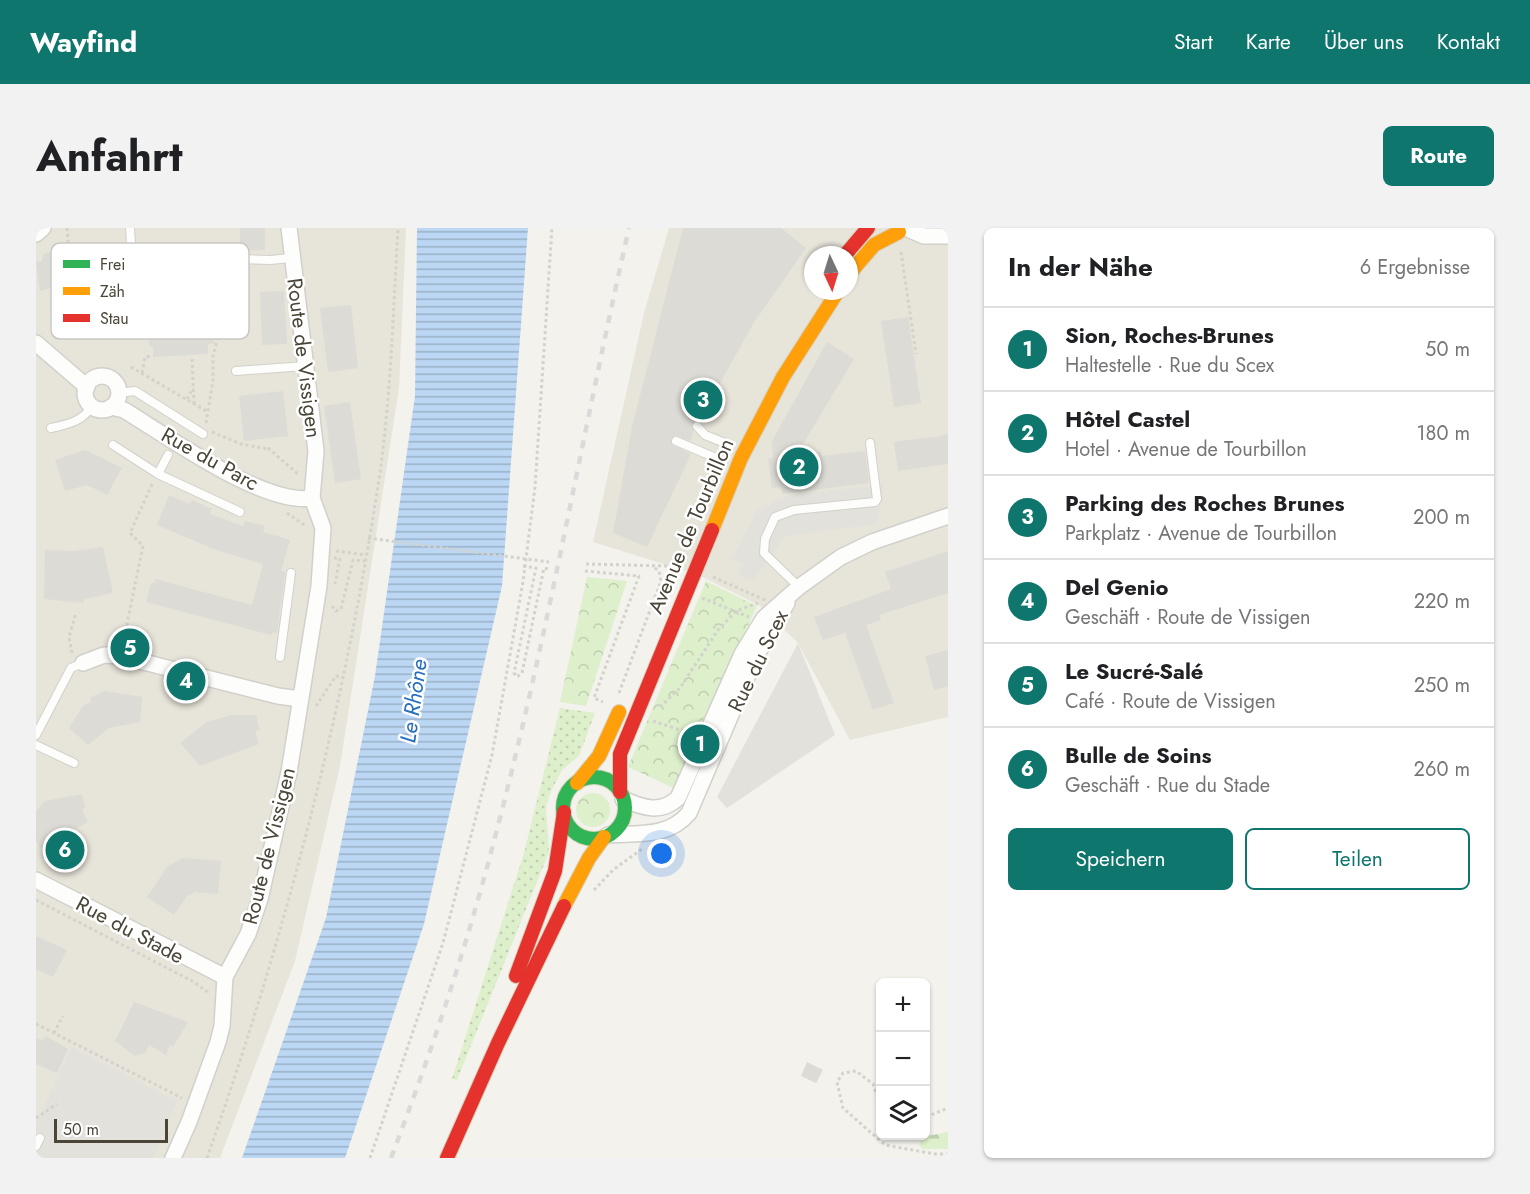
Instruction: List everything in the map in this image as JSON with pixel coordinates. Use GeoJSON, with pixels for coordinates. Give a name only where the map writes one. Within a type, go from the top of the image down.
{"type":"FeatureCollection","features":[{"type":"Feature","properties":{"kind":"main road"},"geometry":{"type":"LineString","coordinates":[[853,246],[868,228]]}},
{"type":"Feature","properties":{"kind":"main road"},"geometry":{"type":"LineString","coordinates":[[858,264],[874,246],[903,230]]}},
{"type":"Feature","properties":{"kind":"main road","name":"Avenue de Tourbillon"},"geometry":{"type":"LineString","coordinates":[[622,796],[620,754],[741,458],[783,377],[832,300]]}},
{"type":"Feature","properties":{"kind":"main road","name":"Avenue de Tourbillon"},"geometry":{"type":"LineString","coordinates":[[722,466],[738,428]]}},
{"type":"Feature","properties":{"kind":"main road"},"geometry":{"type":"LineString","coordinates":[[447,1158],[482,1075],[555,871],[567,793],[599,756],[617,704]]}},
{"type":"Feature","properties":{"kind":"main road"},"geometry":{"type":"LineString","coordinates":[[482,1075],[590,855],[606,836],[619,826],[624,817],[622,796],[611,783],[599,778],[577,783]]}},
{"type":"Feature","properties":{"kind":"main road"},"geometry":{"type":"LineString","coordinates":[[564,812],[567,822],[576,833],[589,838],[606,836]]}},
{"type":"Feature","properties":{"kind":"street"},"geometry":{"type":"LineString","coordinates":[[36,234],[43,228]]}},
{"type":"Feature","properties":{"kind":"street","name":"Route de Vissigen"},"geometry":{"type":"LineString","coordinates":[[173,1158],[193,1114],[220,1034],[225,977],[248,934],[260,898],[283,803],[324,547],[323,528],[312,498],[316,451],[289,228]]}},
{"type":"Feature","properties":{"kind":"street"},"geometry":{"type":"LineString","coordinates":[[939,228],[948,231]]}},
{"type":"Feature","properties":{"kind":"street"},"geometry":{"type":"LineString","coordinates":[[903,230],[924,236],[948,237]]}},
{"type":"Feature","properties":{"kind":"street"},"geometry":{"type":"LineString","coordinates":[[36,343],[87,387]]}},
{"type":"Feature","properties":{"kind":"street"},"geometry":{"type":"LineString","coordinates":[[92,406],[86,397],[87,387],[94,378],[105,376],[115,382],[119,393],[111,407]]}},
{"type":"Feature","properties":{"kind":"street","name":"Rue du Parc"},"geometry":{"type":"LineString","coordinates":[[92,406],[101,410],[111,407],[124,410],[213,465],[252,484],[294,499],[312,498]]}},
{"type":"Feature","properties":{"kind":"street","name":"Rue du Scex"},"geometry":{"type":"LineString","coordinates":[[622,796],[642,807],[659,809],[678,798],[753,634],[764,618],[794,591],[834,561],[857,549],[948,516]]}},
{"type":"Feature","properties":{"kind":"street","name":"Rue du Scex"},"geometry":{"type":"LineString","coordinates":[[606,836],[658,832],[680,822],[689,813],[756,656],[794,591]]}},
{"type":"Feature","properties":{"kind":"street"},"geometry":{"type":"LineString","coordinates":[[79,665],[104,655],[120,656],[278,696],[300,699]]}},
{"type":"Feature","properties":{"kind":"street","name":"Rue du Stade"},"geometry":{"type":"LineString","coordinates":[[36,880],[225,977]]}},
{"type":"Feature","properties":{"kind":"lane"},"geometry":{"type":"LineString","coordinates":[[130,228],[131,243]]}},
{"type":"Feature","properties":{"kind":"lane"},"geometry":{"type":"LineString","coordinates":[[249,262],[291,258]]}},
{"type":"Feature","properties":{"kind":"lane"},"geometry":{"type":"LineString","coordinates":[[236,371],[305,366]]}},
{"type":"Feature","properties":{"kind":"lane"},"geometry":{"type":"LineString","coordinates":[[119,393],[135,391],[203,434]]}},
{"type":"Feature","properties":{"kind":"lane"},"geometry":{"type":"LineString","coordinates":[[51,428],[76,421],[86,415],[92,406]]}},
{"type":"Feature","properties":{"kind":"lane"},"geometry":{"type":"LineString","coordinates":[[696,426],[705,435],[730,445]]}},
{"type":"Feature","properties":{"kind":"lane"},"geometry":{"type":"LineString","coordinates":[[676,441],[722,466]]}},
{"type":"Feature","properties":{"kind":"lane"},"geometry":{"type":"LineString","coordinates":[[794,591],[764,553],[765,539],[775,518],[794,510],[875,502],[877,499],[870,443]]}},
{"type":"Feature","properties":{"kind":"lane"},"geometry":{"type":"LineString","coordinates":[[113,445],[158,474],[240,512]]}},
{"type":"Feature","properties":{"kind":"lane"},"geometry":{"type":"LineString","coordinates":[[158,474],[168,455]]}},
{"type":"Feature","properties":{"kind":"lane"},"geometry":{"type":"LineString","coordinates":[[280,657],[291,573]]}},
{"type":"Feature","properties":{"kind":"lane"},"geometry":{"type":"LineString","coordinates":[[36,735],[72,668],[79,665]]}},
{"type":"Feature","properties":{"kind":"lane"},"geometry":{"type":"LineString","coordinates":[[36,744],[75,764]]}},
{"type":"Feature","properties":{"kind":"path"},"geometry":{"type":"LineString","coordinates":[[66,228],[68,243]]}},
{"type":"Feature","properties":{"kind":"path"},"geometry":{"type":"LineString","coordinates":[[207,1158],[267,974],[312,807],[343,676],[378,486],[392,363],[398,228]]}},
{"type":"Feature","properties":{"kind":"path"},"geometry":{"type":"LineString","coordinates":[[370,1158],[420,1016],[465,866],[492,755],[535,488],[552,228]]}},
{"type":"Feature","properties":{"kind":"path"},"geometry":{"type":"LineString","coordinates":[[901,247],[916,354]]}},
{"type":"Feature","properties":{"kind":"path"},"geometry":{"type":"LineString","coordinates":[[217,339],[204,429],[241,444],[268,448],[300,476]]}},
{"type":"Feature","properties":{"kind":"path"},"geometry":{"type":"LineString","coordinates":[[142,373],[145,357],[151,356]]}},
{"type":"Feature","properties":{"kind":"path"},"geometry":{"type":"LineString","coordinates":[[192,359],[194,404]]}},
{"type":"Feature","properties":{"kind":"path"},"geometry":{"type":"LineString","coordinates":[[131,367],[208,412]]}},
{"type":"Feature","properties":{"kind":"path"},"geometry":{"type":"LineString","coordinates":[[187,399],[194,387]]}},
{"type":"Feature","properties":{"kind":"path"},"geometry":{"type":"LineString","coordinates":[[120,656],[143,546],[130,533],[143,508],[145,494],[158,474]]}},
{"type":"Feature","properties":{"kind":"path"},"geometry":{"type":"LineString","coordinates":[[368,538],[549,561]]}},
{"type":"Feature","properties":{"kind":"path"},"geometry":{"type":"LineString","coordinates":[[335,587],[340,558],[334,558],[335,551],[366,555]]}},
{"type":"Feature","properties":{"kind":"path"},"geometry":{"type":"LineString","coordinates":[[333,597],[332,607],[336,611],[341,609],[353,560],[365,561]]}},
{"type":"Feature","properties":{"kind":"path"},"geometry":{"type":"LineString","coordinates":[[586,564],[667,566]]}},
{"type":"Feature","properties":{"kind":"path"},"geometry":{"type":"LineString","coordinates":[[524,566],[536,568],[514,673],[517,677],[522,673],[544,568],[548,569]]}},
{"type":"Feature","properties":{"kind":"path"},"geometry":{"type":"LineString","coordinates":[[585,571],[639,576],[594,698],[617,704],[661,581],[661,575],[652,566]]}},
{"type":"Feature","properties":{"kind":"path"},"geometry":{"type":"LineString","coordinates":[[652,714],[680,688],[718,630],[736,611],[766,600],[704,573]]}},
{"type":"Feature","properties":{"kind":"path"},"geometry":{"type":"LineString","coordinates":[[695,595],[753,619]]}},
{"type":"Feature","properties":{"kind":"path"},"geometry":{"type":"LineString","coordinates":[[76,613],[69,637],[79,665]]}},
{"type":"Feature","properties":{"kind":"path"},"geometry":{"type":"LineString","coordinates":[[312,713],[336,676],[343,676]]}},
{"type":"Feature","properties":{"kind":"path"},"geometry":{"type":"LineString","coordinates":[[643,717],[700,737]]}},
{"type":"Feature","properties":{"kind":"path"},"geometry":{"type":"LineString","coordinates":[[587,897],[614,870],[648,846]]}},
{"type":"Feature","properties":{"kind":"path"},"geometry":{"type":"LineString","coordinates":[[36,900],[194,982],[208,993],[211,999]]}},
{"type":"Feature","properties":{"kind":"path"},"geometry":{"type":"LineString","coordinates":[[54,1034],[63,1016]]}},
{"type":"Feature","properties":{"kind":"path"},"geometry":{"type":"LineString","coordinates":[[36,1024],[182,1098]]}},
{"type":"Feature","properties":{"kind":"path"},"geometry":{"type":"LineString","coordinates":[[876,1092],[873,1084],[856,1071],[843,1073],[837,1083],[843,1108],[876,1137]]}},
{"type":"Feature","properties":{"kind":"path"},"geometry":{"type":"LineString","coordinates":[[180,1104],[186,1089]]}},
{"type":"Feature","properties":{"kind":"path"},"geometry":{"type":"LineString","coordinates":[[36,1118],[57,1104]]}},
{"type":"Feature","properties":{"kind":"path"},"geometry":{"type":"LineString","coordinates":[[930,1115],[948,1108]]}},
{"type":"Feature","properties":{"kind":"path"},"geometry":{"type":"LineString","coordinates":[[879,1140],[885,1145],[935,1155],[948,1154]]}},
{"type":"Feature","properties":{"kind":"shaded area"},"geometry":{"type":"Polygon","coordinates":[[[36,228],[406,228],[399,388],[340,766],[295,961],[220,1158],[36,1158],[36,228]]]}},
{"type":"Feature","properties":{"kind":"shaded area"},"geometry":{"type":"Polygon","coordinates":[[[669,228],[948,228],[948,717],[850,740],[798,643],[760,606],[699,575],[593,542],[644,313],[669,228]]]}},
{"type":"Feature","properties":{"kind":"shaded area"},"geometry":{"type":"Polygon","coordinates":[[[884,484],[877,524],[785,536],[753,581],[738,575],[743,564],[731,559],[758,510],[787,496],[884,484]]]}},
{"type":"Feature","properties":{"kind":"shaded area"},"geometry":{"type":"Polygon","coordinates":[[[798,643],[835,735],[727,808],[717,797],[798,643]]]}},
{"type":"Feature","properties":{"kind":"shaded area"},"geometry":{"type":"Polygon","coordinates":[[[72,1047],[177,1101],[153,1158],[36,1158],[36,1124],[72,1047]]]}},
{"type":"Feature","properties":{"kind":"green space"},"geometry":{"type":"Polygon","coordinates":[[[587,577],[627,581],[586,706],[560,702],[587,577]]]}},
{"type":"Feature","properties":{"kind":"green space"},"geometry":{"type":"Polygon","coordinates":[[[706,581],[757,606],[674,788],[628,767],[706,581]]]}},
{"type":"Feature","properties":{"kind":"green space"},"geometry":{"type":"Polygon","coordinates":[[[560,708],[595,713],[579,756],[562,770],[551,791],[546,806],[549,852],[457,1080],[452,1079],[524,853],[560,708]]]}},
{"type":"Feature","properties":{"kind":"green space"},"geometry":{"type":"Polygon","coordinates":[[[593,793],[605,798],[610,810],[605,822],[593,827],[581,822],[576,810],[581,798],[593,793]]]}},
{"type":"Feature","properties":{"kind":"green space"},"geometry":{"type":"Polygon","coordinates":[[[948,1132],[948,1149],[923,1149],[919,1145],[921,1140],[930,1140],[930,1135],[948,1132]]]}},
{"type":"Feature","properties":{"kind":"water","name":"Le Rhône"},"geometry":{"type":"Polygon","coordinates":[[[417,228],[528,228],[502,586],[424,924],[345,1158],[242,1158],[326,918],[375,676],[415,396],[417,228]]]}},
{"type":"Feature","properties":{"kind":"building"},"geometry":{"type":"Polygon","coordinates":[[[240,228],[265,228],[265,250],[249,251],[249,243],[240,243],[240,228]]]}},
{"type":"Feature","properties":{"kind":"building"},"geometry":{"type":"Polygon","coordinates":[[[683,228],[781,228],[804,246],[804,251],[753,324],[699,421],[692,424],[694,432],[690,441],[676,435],[671,438],[672,445],[691,454],[647,547],[613,533],[632,427],[683,228]]]}},
{"type":"Feature","properties":{"kind":"building"},"geometry":{"type":"Polygon","coordinates":[[[51,252],[51,288],[40,291],[36,262],[42,261],[43,254],[51,252]]]}},
{"type":"Feature","properties":{"kind":"building"},"geometry":{"type":"Polygon","coordinates":[[[284,291],[287,344],[262,345],[260,292],[284,291]]]}},
{"type":"Feature","properties":{"kind":"building"},"geometry":{"type":"Polygon","coordinates":[[[351,305],[358,368],[328,372],[320,308],[351,305]]]}},
{"type":"Feature","properties":{"kind":"building"},"geometry":{"type":"Polygon","coordinates":[[[908,317],[921,403],[894,407],[881,321],[908,317]]]}},
{"type":"Feature","properties":{"kind":"building"},"geometry":{"type":"Polygon","coordinates":[[[149,339],[214,339],[214,343],[208,344],[208,354],[153,357],[153,346],[149,346],[149,339]]]}},
{"type":"Feature","properties":{"kind":"building"},"geometry":{"type":"Polygon","coordinates":[[[827,342],[854,359],[797,454],[821,452],[822,456],[865,451],[869,483],[782,494],[781,487],[772,488],[768,458],[773,458],[772,441],[827,342]]]}},
{"type":"Feature","properties":{"kind":"building"},"geometry":{"type":"Polygon","coordinates":[[[283,391],[288,436],[244,441],[239,396],[283,391]]]}},
{"type":"Feature","properties":{"kind":"building"},"geometry":{"type":"Polygon","coordinates":[[[350,402],[361,479],[335,483],[324,406],[350,402]]]}},
{"type":"Feature","properties":{"kind":"building"},"geometry":{"type":"Polygon","coordinates":[[[948,435],[948,464],[898,471],[894,442],[948,435]]]}},
{"type":"Feature","properties":{"kind":"building"},"geometry":{"type":"Polygon","coordinates":[[[85,450],[122,468],[107,495],[87,485],[65,491],[55,460],[85,450]]]}},
{"type":"Feature","properties":{"kind":"building"},"geometry":{"type":"Polygon","coordinates":[[[169,495],[190,504],[192,500],[212,509],[210,514],[243,526],[245,521],[265,526],[263,532],[290,540],[281,571],[285,572],[277,633],[273,632],[271,635],[146,602],[151,583],[155,583],[155,579],[252,605],[263,564],[216,550],[157,525],[169,495]]]}},
{"type":"Feature","properties":{"kind":"building"},"geometry":{"type":"Polygon","coordinates":[[[103,547],[113,593],[84,599],[83,603],[44,599],[45,550],[73,551],[103,547]]]}},
{"type":"Feature","properties":{"kind":"building"},"geometry":{"type":"Polygon","coordinates":[[[948,551],[948,593],[879,615],[881,620],[866,625],[894,703],[873,710],[845,633],[823,640],[814,617],[891,589],[885,572],[948,551]]]}},
{"type":"Feature","properties":{"kind":"building"},"geometry":{"type":"Polygon","coordinates":[[[948,650],[948,686],[934,690],[925,656],[948,650]]]}},
{"type":"Feature","properties":{"kind":"building"},"geometry":{"type":"Polygon","coordinates":[[[105,691],[142,697],[140,722],[109,728],[88,745],[69,728],[83,706],[91,702],[91,697],[105,691]]]}},
{"type":"Feature","properties":{"kind":"building"},"geometry":{"type":"Polygon","coordinates":[[[231,715],[256,715],[260,731],[255,731],[259,744],[200,766],[180,743],[207,722],[231,715]]]}},
{"type":"Feature","properties":{"kind":"building"},"geometry":{"type":"Polygon","coordinates":[[[82,794],[85,808],[82,809],[88,822],[40,848],[36,841],[36,811],[45,801],[82,794]]]}},
{"type":"Feature","properties":{"kind":"building"},"geometry":{"type":"Polygon","coordinates":[[[183,858],[221,861],[218,894],[195,892],[187,896],[174,915],[147,897],[168,866],[183,858]]]}},
{"type":"Feature","properties":{"kind":"building"},"geometry":{"type":"Polygon","coordinates":[[[36,936],[67,950],[53,977],[36,969],[36,936]]]}},
{"type":"Feature","properties":{"kind":"building"},"geometry":{"type":"Polygon","coordinates":[[[134,1002],[188,1022],[173,1047],[170,1045],[166,1055],[149,1045],[145,1053],[135,1056],[115,1041],[134,1002]]]}},
{"type":"Feature","properties":{"kind":"building"},"geometry":{"type":"Polygon","coordinates":[[[46,1036],[68,1049],[57,1073],[36,1064],[36,1038],[42,1041],[46,1036]]]}},
{"type":"Feature","properties":{"kind":"building"},"geometry":{"type":"Polygon","coordinates":[[[807,1062],[823,1070],[816,1083],[801,1076],[807,1062]]]}},
{"type":"Feature","properties":{"kind":"railway"},"geometry":{"type":"LineString","coordinates":[[391,1158],[448,999],[495,837],[549,609],[629,228]]}},
{"type":"Feature","properties":{"kind":"traffic: fast"},"geometry":{"type":"LineString","coordinates":[[594,777],[616,786],[625,808],[616,830],[594,839],[572,830],[563,808],[572,786],[594,777]]}},
{"type":"Feature","properties":{"kind":"traffic: slow"},"geometry":{"type":"LineString","coordinates":[[858,264],[874,245],[899,232]]}},
{"type":"Feature","properties":{"kind":"traffic: slow"},"geometry":{"type":"LineString","coordinates":[[712,530],[741,458],[783,377],[832,300]]}},
{"type":"Feature","properties":{"kind":"traffic: slow"},"geometry":{"type":"LineString","coordinates":[[577,783],[599,756],[619,712]]}},
{"type":"Feature","properties":{"kind":"traffic: slow"},"geometry":{"type":"LineString","coordinates":[[564,906],[589,858],[604,837]]}},
{"type":"Feature","properties":{"kind":"traffic: jam"},"geometry":{"type":"LineString","coordinates":[[853,246],[868,228]]}},
{"type":"Feature","properties":{"kind":"traffic: jam"},"geometry":{"type":"LineString","coordinates":[[620,792],[620,754],[712,530]]}},
{"type":"Feature","properties":{"kind":"traffic: jam"},"geometry":{"type":"LineString","coordinates":[[516,976],[555,871],[564,812]]}},
{"type":"Feature","properties":{"kind":"traffic: jam"},"geometry":{"type":"LineString","coordinates":[[447,1158],[498,1043],[564,906]]}},
{"type":"Feature","properties":{"kind":"place","name":"Parking des Roches Brunes"},"geometry":{"type":"Point","coordinates":[703,400]}},
{"type":"Feature","properties":{"kind":"place","name":"Hôtel Castel"},"geometry":{"type":"Point","coordinates":[799,467]}},
{"type":"Feature","properties":{"kind":"place","name":"Le Sucré-Salé"},"geometry":{"type":"Point","coordinates":[130,648]}},
{"type":"Feature","properties":{"kind":"place","name":"Del Genio"},"geometry":{"type":"Point","coordinates":[186,681]}},
{"type":"Feature","properties":{"kind":"place","name":"Sion, Roches-Brunes"},"geometry":{"type":"Point","coordinates":[700,744]}},
{"type":"Feature","properties":{"kind":"place","name":"Bulle de Soins"},"geometry":{"type":"Point","coordinates":[65,850]}}]}
